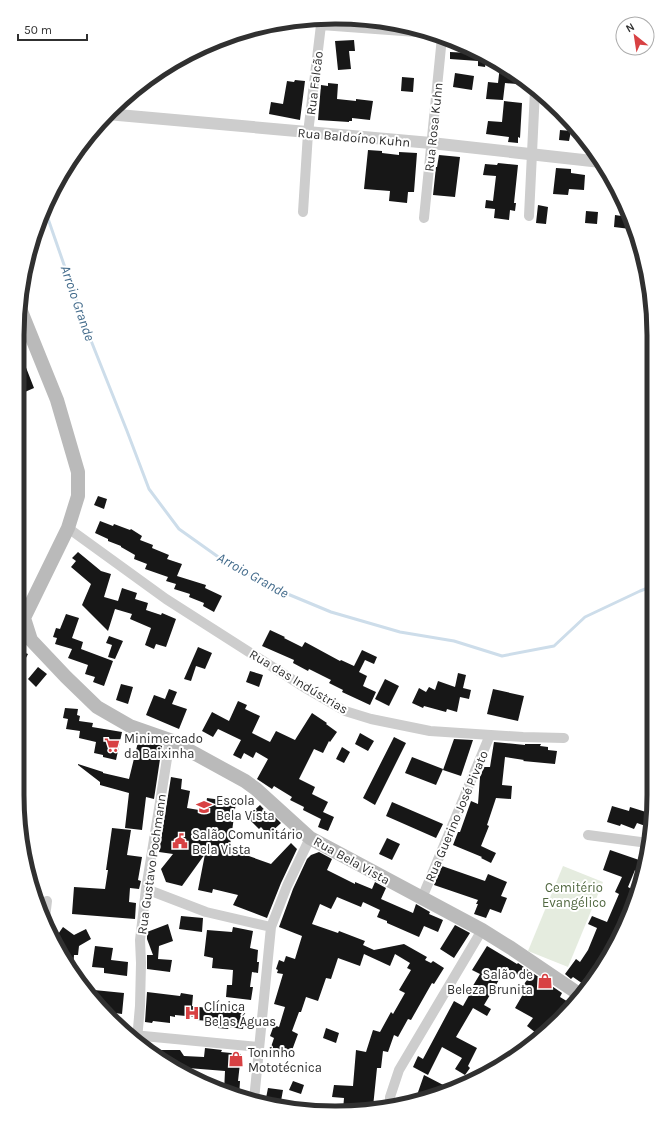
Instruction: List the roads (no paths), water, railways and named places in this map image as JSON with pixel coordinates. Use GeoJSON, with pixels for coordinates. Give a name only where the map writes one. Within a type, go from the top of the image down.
{"type":"FeatureCollection","features":[{"type":"Feature","properties":{"kind":"main road"},"geometry":{"type":"LineString","coordinates":[[25,320],[57,400],[78,472],[78,496],[68,528],[24,618],[31,640]]}},
{"type":"Feature","properties":{"kind":"main road","name":"Rua Bela Vista"},"geometry":{"type":"LineString","coordinates":[[31,640],[97,707],[130,726],[170,740],[245,781],[256,789],[310,838],[482,930],[576,992]]}},
{"type":"Feature","properties":{"kind":"street","name":"Rua Falcão"},"geometry":{"type":"LineString","coordinates":[[302,212],[308,133],[321,25],[399,31]]}},
{"type":"Feature","properties":{"kind":"street","name":"Rua Rosa Kuhn"},"geometry":{"type":"LineString","coordinates":[[424,218],[441,43]]}},
{"type":"Feature","properties":{"kind":"street"},"geometry":{"type":"LineString","coordinates":[[529,216],[535,96]]}},
{"type":"Feature","properties":{"kind":"street","name":"Rua Baldoíno Kuhn"},"geometry":{"type":"LineString","coordinates":[[115,115],[431,144],[595,161]]}},
{"type":"Feature","properties":{"kind":"street","name":"Rua das Indústrias"},"geometry":{"type":"LineString","coordinates":[[68,528],[166,599],[344,711],[371,719],[430,731],[564,738]]}},
{"type":"Feature","properties":{"kind":"street","name":"Rua Bela Vista"},"geometry":{"type":"LineString","coordinates":[[24,636],[31,640]]}},
{"type":"Feature","properties":{"kind":"street","name":"Rua Guerino José Pivato"},"geometry":{"type":"LineString","coordinates":[[422,898],[490,735]]}},
{"type":"Feature","properties":{"kind":"street","name":"Rua Gustavo Pochmann"},"geometry":{"type":"LineString","coordinates":[[136,1034],[141,963],[140,940],[146,889],[170,740]]}},
{"type":"Feature","properties":{"kind":"street"},"geometry":{"type":"LineString","coordinates":[[588,835],[643,842]]}},
{"type":"Feature","properties":{"kind":"street"},"geometry":{"type":"LineString","coordinates":[[254,1095],[271,927],[287,886],[310,838]]}},
{"type":"Feature","properties":{"kind":"street"},"geometry":{"type":"LineString","coordinates":[[146,889],[206,912],[271,927]]}},
{"type":"Feature","properties":{"kind":"street"},"geometry":{"type":"LineString","coordinates":[[46,910],[47,901]]}},
{"type":"Feature","properties":{"kind":"street"},"geometry":{"type":"LineString","coordinates":[[390,1101],[399,1070],[482,930]]}},
{"type":"Feature","properties":{"kind":"street"},"geometry":{"type":"LineString","coordinates":[[140,1037],[259,1047]]}},
{"type":"Feature","properties":{"kind":"waterway","name":"Arroio Grande"},"geometry":{"type":"LineString","coordinates":[[48,217],[86,328],[149,489],[179,529],[224,561],[278,590],[331,612],[400,632],[454,641],[502,656],[554,646],[585,617],[647,588]]}},
{"type":"Feature","properties":{"kind":"place","name":"Minimercado da Baixinha"},"geometry":{"type":"Point","coordinates":[112,745]}},
{"type":"Feature","properties":{"kind":"place","name":"Escola Bela Vista"},"geometry":{"type":"Point","coordinates":[204,807]}},
{"type":"Feature","properties":{"kind":"place","name":"Salão Comunitário Bela Vista"},"geometry":{"type":"Point","coordinates":[180,841]}},
{"type":"Feature","properties":{"kind":"place","name":"Salão de Beleza Brunita"},"geometry":{"type":"Point","coordinates":[545,981]}},
{"type":"Feature","properties":{"kind":"place","name":"Clínica Belas Águas"},"geometry":{"type":"Point","coordinates":[192,1013]}},
{"type":"Feature","properties":{"kind":"place","name":"Toninho Mototécnica"},"geometry":{"type":"Point","coordinates":[236,1059]}},
{"type":"Feature","properties":{"kind":"park label","name":"Cemitério Evangélico"},"geometry":{"type":"Point","coordinates":[574,894]}}]}
